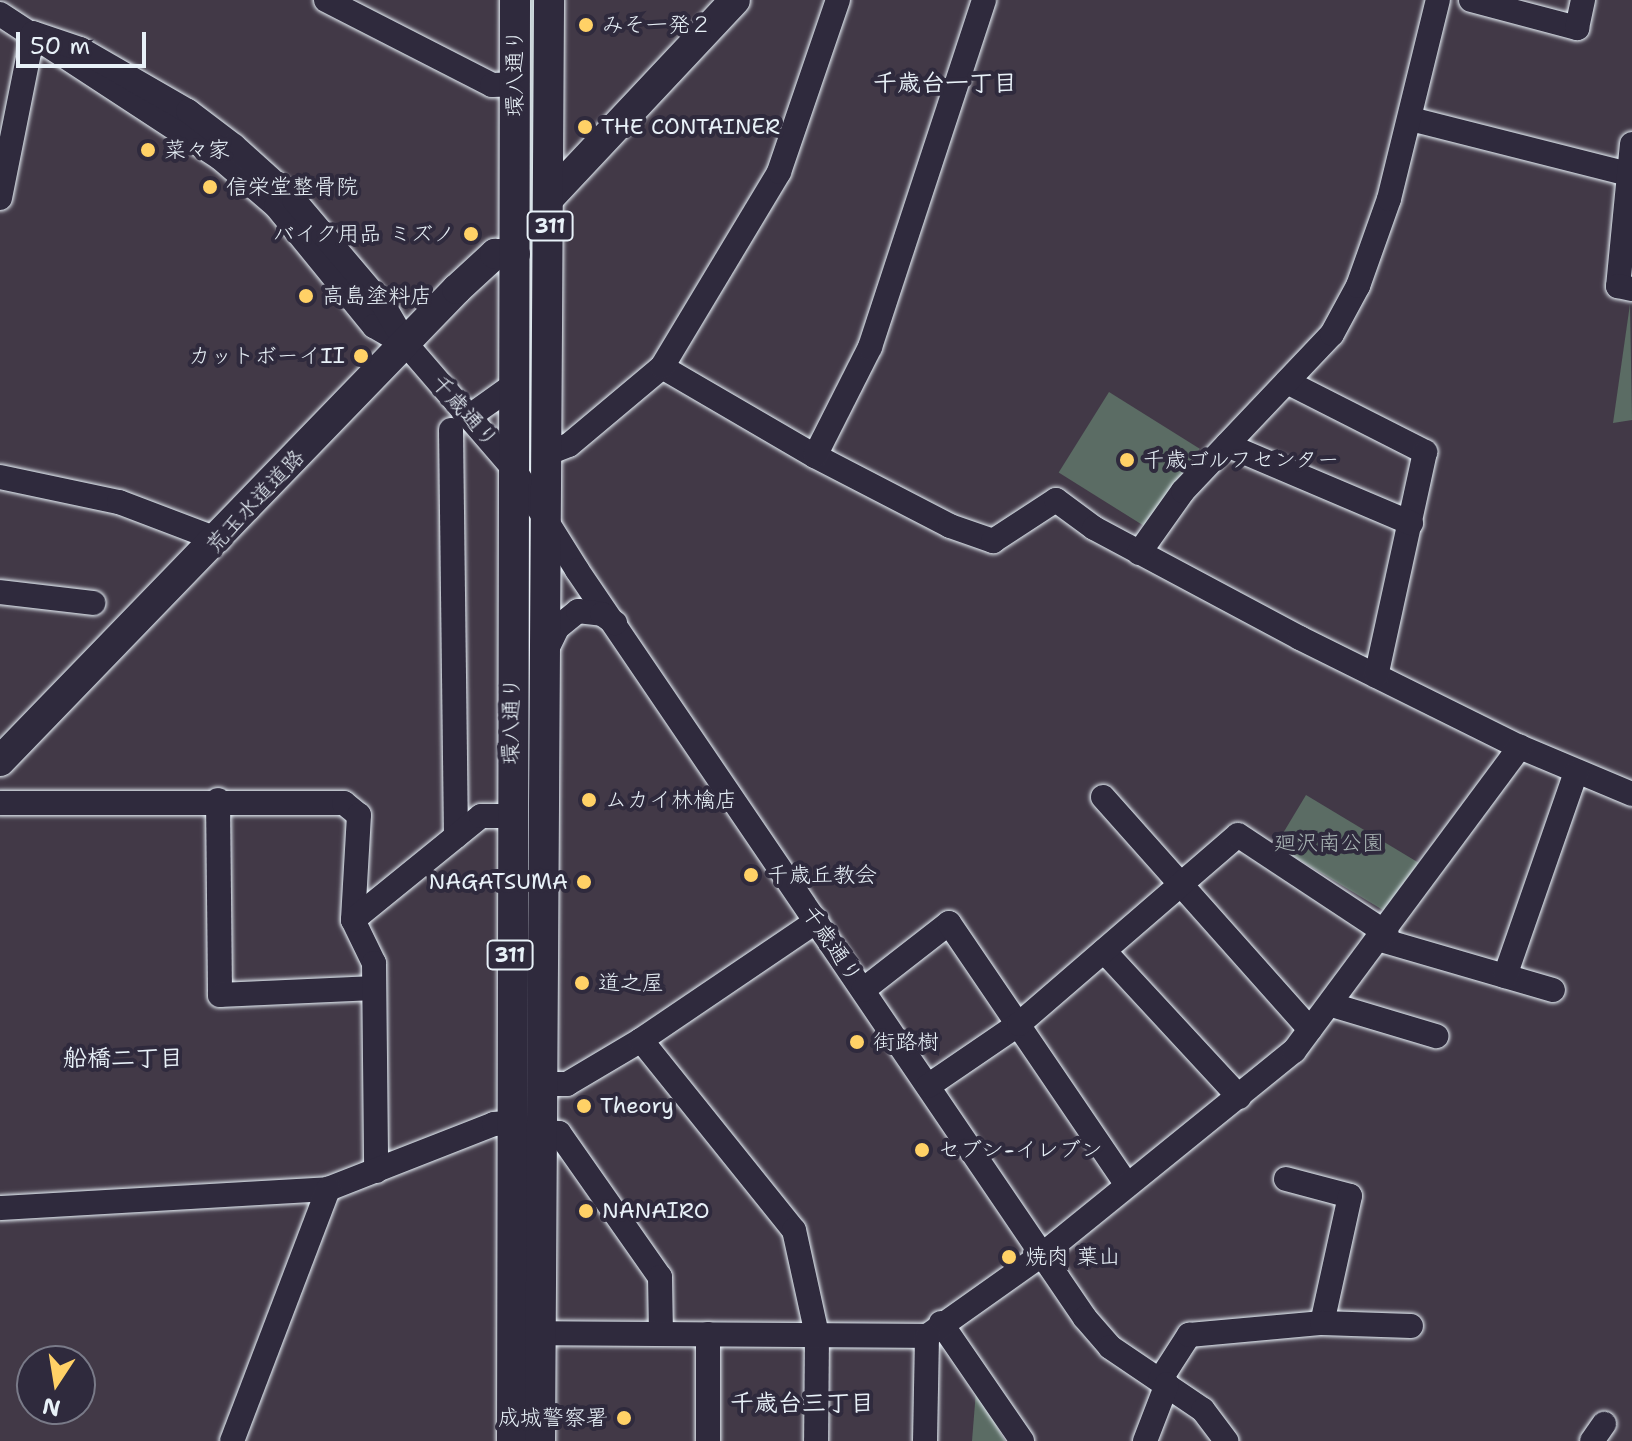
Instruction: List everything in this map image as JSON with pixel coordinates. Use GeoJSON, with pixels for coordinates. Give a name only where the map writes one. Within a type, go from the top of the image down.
{"type":"FeatureCollection","features":[{"type":"Feature","properties":{"kind":"main road","name":"環八通り"},"geometry":{"type":"LineString","coordinates":[[515,0],[510,816],[528,1127],[527,1333],[540,1441]]}},
{"type":"Feature","properties":{"kind":"main road","name":"環八通り"},"geometry":{"type":"LineString","coordinates":[[528,1127],[542,1084],[549,0]]}},
{"type":"Feature","properties":{"kind":"main road"},"geometry":{"type":"LineString","coordinates":[[550,197],[735,0]]}},
{"type":"Feature","properties":{"kind":"main road","name":"荒玉水道道路"},"geometry":{"type":"LineString","coordinates":[[0,761],[495,254],[515,254]]}},
{"type":"Feature","properties":{"kind":"main road","name":"環八通り"},"geometry":{"type":"LineString","coordinates":[[512,1441],[527,1333]]}},
{"type":"Feature","properties":{"kind":"street"},"geometry":{"type":"LineString","coordinates":[[326,0],[492,85],[515,84]]}},
{"type":"Feature","properties":{"kind":"street"},"geometry":{"type":"LineString","coordinates":[[548,453],[569,445],[662,367],[779,172],[838,0]]}},
{"type":"Feature","properties":{"kind":"street"},"geometry":{"type":"LineString","coordinates":[[815,456],[870,347],[984,0]]}},
{"type":"Feature","properties":{"kind":"street"},"geometry":{"type":"LineString","coordinates":[[1139,553],[1183,491],[1332,334],[1358,286],[1411,119],[1438,0]]}},
{"type":"Feature","properties":{"kind":"street"},"geometry":{"type":"LineString","coordinates":[[1471,0],[1577,28],[1583,0]]}},
{"type":"Feature","properties":{"kind":"street","name":"千歳通り"},"geometry":{"type":"LineString","coordinates":[[0,14],[33,33],[80,49],[188,111],[234,146],[294,200],[384,306],[460,423],[514,469],[928,1086],[1110,1347],[1203,1410],[1226,1441]]}},
{"type":"Feature","properties":{"kind":"street"},"geometry":{"type":"LineString","coordinates":[[0,198],[33,33]]}},
{"type":"Feature","properties":{"kind":"street"},"geometry":{"type":"LineString","coordinates":[[1411,119],[1629,174]]}},
{"type":"Feature","properties":{"kind":"street"},"geometry":{"type":"LineString","coordinates":[[1632,144],[1618,286],[1632,289]]}},
{"type":"Feature","properties":{"kind":"street"},"geometry":{"type":"LineString","coordinates":[[662,367],[815,456],[950,526],[993,541],[1056,500],[1139,553],[1376,676],[1520,747],[1632,794]]}},
{"type":"Feature","properties":{"kind":"street"},"geometry":{"type":"LineString","coordinates":[[1287,382],[1425,452],[1376,676]]}},
{"type":"Feature","properties":{"kind":"street"},"geometry":{"type":"LineString","coordinates":[[456,836],[460,423],[515,384]]}},
{"type":"Feature","properties":{"kind":"street"},"geometry":{"type":"LineString","coordinates":[[1227,445],[1411,523]]}},
{"type":"Feature","properties":{"kind":"street"},"geometry":{"type":"LineString","coordinates":[[0,477],[119,502],[219,540]]}},
{"type":"Feature","properties":{"kind":"street"},"geometry":{"type":"LineString","coordinates":[[0,592],[93,603]]}},
{"type":"Feature","properties":{"kind":"street"},"geometry":{"type":"LineString","coordinates":[[545,653],[568,615],[588,611],[615,623]]}},
{"type":"Feature","properties":{"kind":"street"},"geometry":{"type":"LineString","coordinates":[[527,1333],[817,1335],[934,1330],[1043,1254],[1294,1051],[1384,937],[1520,747]]}},
{"type":"Feature","properties":{"kind":"street"},"geometry":{"type":"LineString","coordinates":[[1505,976],[1576,772]]}},
{"type":"Feature","properties":{"kind":"street"},"geometry":{"type":"LineString","coordinates":[[1103,797],[1310,1029]]}},
{"type":"Feature","properties":{"kind":"street"},"geometry":{"type":"LineString","coordinates":[[0,803],[218,800],[344,803],[352,808],[359,815],[353,920],[374,963],[376,1171]]}},
{"type":"Feature","properties":{"kind":"street"},"geometry":{"type":"LineString","coordinates":[[218,800],[220,995],[374,988]]}},
{"type":"Feature","properties":{"kind":"street"},"geometry":{"type":"LineString","coordinates":[[353,920],[481,816],[510,816]]}},
{"type":"Feature","properties":{"kind":"street"},"geometry":{"type":"LineString","coordinates":[[928,1086],[1019,1024],[1238,835],[1384,937],[1553,990]]}},
{"type":"Feature","properties":{"kind":"street"},"geometry":{"type":"LineString","coordinates":[[542,1084],[567,1084],[641,1040],[817,921]]}},
{"type":"Feature","properties":{"kind":"street"},"geometry":{"type":"LineString","coordinates":[[863,990],[949,923],[1127,1185]]}},
{"type":"Feature","properties":{"kind":"street"},"geometry":{"type":"LineString","coordinates":[[1104,951],[1239,1097]]}},
{"type":"Feature","properties":{"kind":"street"},"geometry":{"type":"LineString","coordinates":[[1332,1005],[1436,1036]]}},
{"type":"Feature","properties":{"kind":"street"},"geometry":{"type":"LineString","coordinates":[[641,1040],[794,1230],[817,1335],[816,1441]]}},
{"type":"Feature","properties":{"kind":"street"},"geometry":{"type":"LineString","coordinates":[[0,1208],[328,1189],[494,1124],[528,1127],[559,1133],[660,1277],[661,1334]]}},
{"type":"Feature","properties":{"kind":"street"},"geometry":{"type":"LineString","coordinates":[[1286,1179],[1350,1196],[1322,1323]]}},
{"type":"Feature","properties":{"kind":"street"},"geometry":{"type":"LineString","coordinates":[[232,1441],[328,1189]]}},
{"type":"Feature","properties":{"kind":"street"},"geometry":{"type":"LineString","coordinates":[[1145,1441],[1164,1382],[1189,1335],[1322,1323],[1411,1326]]}},
{"type":"Feature","properties":{"kind":"street"},"geometry":{"type":"LineString","coordinates":[[925,1441],[934,1330]]}},
{"type":"Feature","properties":{"kind":"street"},"geometry":{"type":"LineString","coordinates":[[934,1330],[1022,1441]]}},
{"type":"Feature","properties":{"kind":"street"},"geometry":{"type":"LineString","coordinates":[[708,1334],[708,1441]]}},
{"type":"Feature","properties":{"kind":"green space"},"geometry":{"type":"Polygon","coordinates":[[[528,0],[535,0],[532,452],[528,450],[528,0]]]}},
{"type":"Feature","properties":{"kind":"green space"},"geometry":{"type":"Polygon","coordinates":[[[1630,304],[1632,420],[1613,423],[1630,304]]]}},
{"type":"Feature","properties":{"kind":"green space","name":"千歳ゴルフセンター"},"geometry":{"type":"Polygon","coordinates":[[[1109,392],[1200,449],[1149,529],[1059,473],[1109,392]]]}},
{"type":"Feature","properties":{"kind":"green space","name":"廻沢南公園"},"geometry":{"type":"Polygon","coordinates":[[[1306,795],[1429,869],[1398,919],[1276,846],[1306,795]]]}},
{"type":"Feature","properties":{"kind":"green space"},"geometry":{"type":"Polygon","coordinates":[[[976,1391],[1005,1441],[972,1441],[976,1391]]]}},
{"type":"Feature","properties":{"kind":"place","name":"みそ一発２"},"geometry":{"type":"Point","coordinates":[586,25]}},
{"type":"Feature","properties":{"kind":"place","name":"THE CONTAINER"},"geometry":{"type":"Point","coordinates":[585,127]}},
{"type":"Feature","properties":{"kind":"place","name":"菜々家"},"geometry":{"type":"Point","coordinates":[148,150]}},
{"type":"Feature","properties":{"kind":"place","name":"信栄堂整骨院"},"geometry":{"type":"Point","coordinates":[210,187]}},
{"type":"Feature","properties":{"kind":"place","name":"バイク用品 ミズノ"},"geometry":{"type":"Point","coordinates":[471,234]}},
{"type":"Feature","properties":{"kind":"place","name":"高島塗料店"},"geometry":{"type":"Point","coordinates":[306,296]}},
{"type":"Feature","properties":{"kind":"place","name":"カットボーイII"},"geometry":{"type":"Point","coordinates":[361,356]}},
{"type":"Feature","properties":{"kind":"place","name":"千歳ゴルフセンター"},"geometry":{"type":"Point","coordinates":[1127,460]}},
{"type":"Feature","properties":{"kind":"place","name":"ムカイ林檎店"},"geometry":{"type":"Point","coordinates":[589,800]}},
{"type":"Feature","properties":{"kind":"place","name":"千歳丘教会"},"geometry":{"type":"Point","coordinates":[751,875]}},
{"type":"Feature","properties":{"kind":"place","name":"NAGATSUMA"},"geometry":{"type":"Point","coordinates":[584,882]}},
{"type":"Feature","properties":{"kind":"place","name":"道之屋"},"geometry":{"type":"Point","coordinates":[582,983]}},
{"type":"Feature","properties":{"kind":"place","name":"街路樹"},"geometry":{"type":"Point","coordinates":[857,1042]}},
{"type":"Feature","properties":{"kind":"place","name":"Theory"},"geometry":{"type":"Point","coordinates":[584,1106]}},
{"type":"Feature","properties":{"kind":"place","name":"セブン-イレブン"},"geometry":{"type":"Point","coordinates":[922,1150]}},
{"type":"Feature","properties":{"kind":"place","name":"NANAIRO"},"geometry":{"type":"Point","coordinates":[586,1211]}},
{"type":"Feature","properties":{"kind":"place","name":"焼肉 葉山"},"geometry":{"type":"Point","coordinates":[1009,1257]}},
{"type":"Feature","properties":{"kind":"place","name":"成城警察署"},"geometry":{"type":"Point","coordinates":[624,1418]}},
{"type":"Feature","properties":{"kind":"district","name":"千歳台一丁目"},"geometry":{"type":"Point","coordinates":[945,84]}},
{"type":"Feature","properties":{"kind":"district","name":"船橋二丁目"},"geometry":{"type":"Point","coordinates":[123,1059]}},
{"type":"Feature","properties":{"kind":"district","name":"千歳台三丁目"},"geometry":{"type":"Point","coordinates":[802,1404]}}]}
